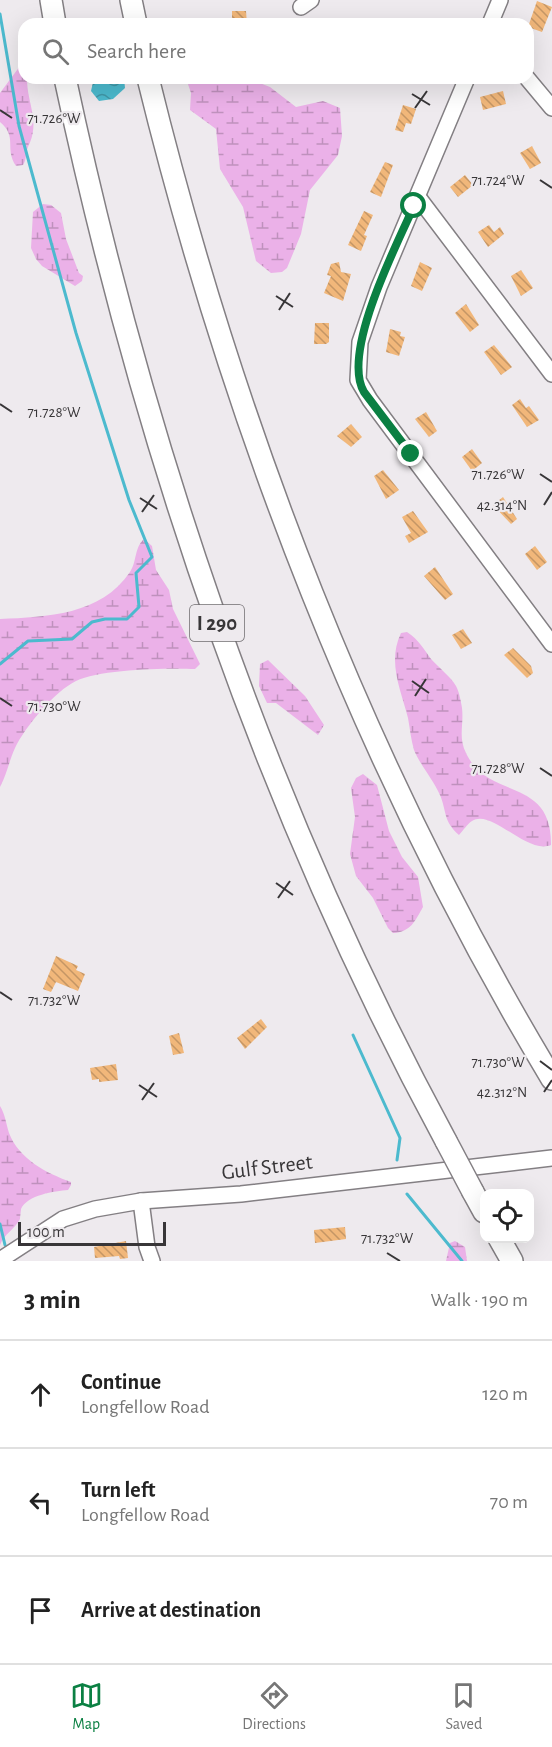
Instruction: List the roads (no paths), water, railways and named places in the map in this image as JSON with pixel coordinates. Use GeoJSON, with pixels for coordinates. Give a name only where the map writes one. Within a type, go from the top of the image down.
{"type":"FeatureCollection","features":[{"type":"Feature","properties":{"kind":"highway"},"geometry":{"type":"LineString","coordinates":[[51,0],[54,18]]}},
{"type":"Feature","properties":{"kind":"highway"},"geometry":{"type":"LineString","coordinates":[[131,0],[135,18]]}},
{"type":"Feature","properties":{"kind":"highway","name":"I 290"},"geometry":{"type":"LineString","coordinates":[[66,84],[105,255],[141,390],[188,541],[231,666],[294,825],[343,935],[395,1044],[480,1204]]}},
{"type":"Feature","properties":{"kind":"highway"},"geometry":{"type":"LineString","coordinates":[[150,84],[182,210],[225,351],[282,515],[320,613],[412,819],[487,965],[552,1079]]}},
{"type":"Feature","properties":{"kind":"highway"},"geometry":{"type":"LineString","coordinates":[[501,1243],[512,1261]]}},
{"type":"Feature","properties":{"kind":"street"},"geometry":{"type":"LineString","coordinates":[[492,18],[500,0]]}},
{"type":"Feature","properties":{"kind":"street"},"geometry":{"type":"LineString","coordinates":[[465,84],[379,287],[362,338],[358,357],[358,380],[367,396],[552,644]]}},
{"type":"Feature","properties":{"kind":"street"},"geometry":{"type":"LineString","coordinates":[[532,84],[552,108]]}},
{"type":"Feature","properties":{"kind":"street"},"geometry":{"type":"LineString","coordinates":[[418,197],[552,374]]}},
{"type":"Feature","properties":{"kind":"street","name":"Gulf Street"},"geometry":{"type":"LineString","coordinates":[[0,1260],[63,1219],[94,1209],[141,1201],[242,1194],[552,1158]]}},
{"type":"Feature","properties":{"kind":"street"},"geometry":{"type":"LineString","coordinates":[[141,1201],[147,1247],[152,1261]]}},
{"type":"Feature","properties":{"kind":"water"},"geometry":{"type":"Polygon","coordinates":[[[93,84],[125,84],[125,88],[113,99],[99,101],[91,91],[93,84]]]}},
{"type":"Feature","properties":{"kind":"waterway"},"geometry":{"type":"LineString","coordinates":[[0,14],[19,126],[76,333],[129,500],[152,557],[136,573],[139,607],[127,619],[105,619],[92,622],[72,639],[28,641],[0,664]]}},
{"type":"Feature","properties":{"kind":"waterway"},"geometry":{"type":"LineString","coordinates":[[353,1035],[400,1138],[397,1160]]}},
{"type":"Feature","properties":{"kind":"waterway"},"geometry":{"type":"LineString","coordinates":[[407,1194],[462,1261]]}},
{"type":"Feature","properties":{"kind":"waterway"},"geometry":{"type":"LineString","coordinates":[[0,1224],[5,1245]]}}]}
